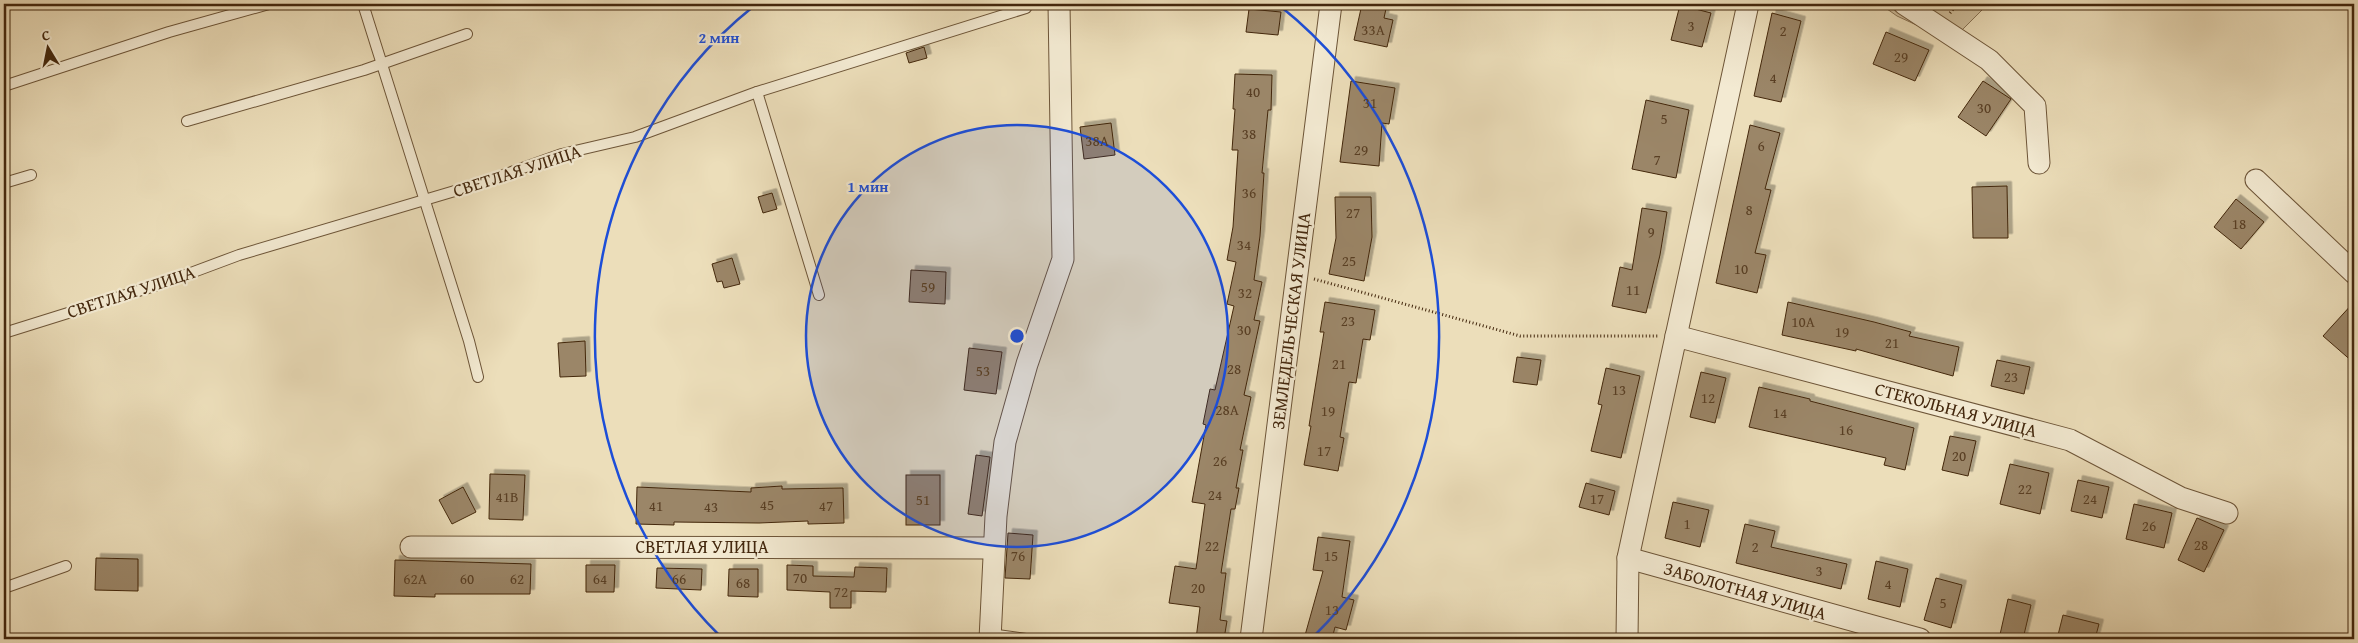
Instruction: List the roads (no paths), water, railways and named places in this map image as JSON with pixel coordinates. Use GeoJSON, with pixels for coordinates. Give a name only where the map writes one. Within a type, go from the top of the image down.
{"type":"FeatureCollection","features":[{"type":"Feature","properties":{"kind":"street"},"geometry":{"type":"LineString","coordinates":[[990,637],[994,548],[1004,442],[1027,364],[1063,258],[1059,4]]}},
{"type":"Feature","properties":{"kind":"street","name":"ЗЕМЛЕДЕЛЬЧЕСКАЯ УЛИЦА"},"geometry":{"type":"LineString","coordinates":[[1251,639],[1331,4]]}},
{"type":"Feature","properties":{"kind":"street"},"geometry":{"type":"LineString","coordinates":[[1627,639],[1628,558],[1748,4]]}},
{"type":"Feature","properties":{"kind":"street"},"geometry":{"type":"LineString","coordinates":[[1904,4],[1989,60],[2034,106],[2039,163]]}},
{"type":"Feature","properties":{"kind":"street"},"geometry":{"type":"LineString","coordinates":[[2256,180],[2354,273]]}},
{"type":"Feature","properties":{"kind":"street","name":"СТЕКОЛЬНАЯ УЛИЦА"},"geometry":{"type":"LineString","coordinates":[[1676,336],[2070,440],[2180,498],[2226,513]]}},
{"type":"Feature","properties":{"kind":"street","name":"СВЕТЛАЯ УЛИЦА"},"geometry":{"type":"LineString","coordinates":[[411,547],[994,548]]}},
{"type":"Feature","properties":{"kind":"street","name":"ЗАБОЛОТНАЯ УЛИЦА"},"geometry":{"type":"LineString","coordinates":[[1628,558],[1920,639]]}},
{"type":"Feature","properties":{"kind":"lane"},"geometry":{"type":"LineString","coordinates":[[4,86],[169,32],[269,4]]}},
{"type":"Feature","properties":{"kind":"lane"},"geometry":{"type":"LineString","coordinates":[[363,4],[469,341],[478,377]]}},
{"type":"Feature","properties":{"kind":"lane","name":"СВЕТЛАЯ УЛИЦА"},"geometry":{"type":"LineString","coordinates":[[4,334],[164,283],[239,255],[424,201],[562,154],[635,137],[757,92],[1026,8],[1028,4]]}},
{"type":"Feature","properties":{"kind":"lane"},"geometry":{"type":"LineString","coordinates":[[187,121],[382,64],[467,34]]}},
{"type":"Feature","properties":{"kind":"lane"},"geometry":{"type":"LineString","coordinates":[[757,92],[819,295]]}},
{"type":"Feature","properties":{"kind":"lane"},"geometry":{"type":"LineString","coordinates":[[4,183],[32,175]]}},
{"type":"Feature","properties":{"kind":"lane"},"geometry":{"type":"LineString","coordinates":[[4,588],[66,566]]}},
{"type":"Feature","properties":{"kind":"lane"},"geometry":{"type":"LineString","coordinates":[[990,637],[1026,639]]}}]}
